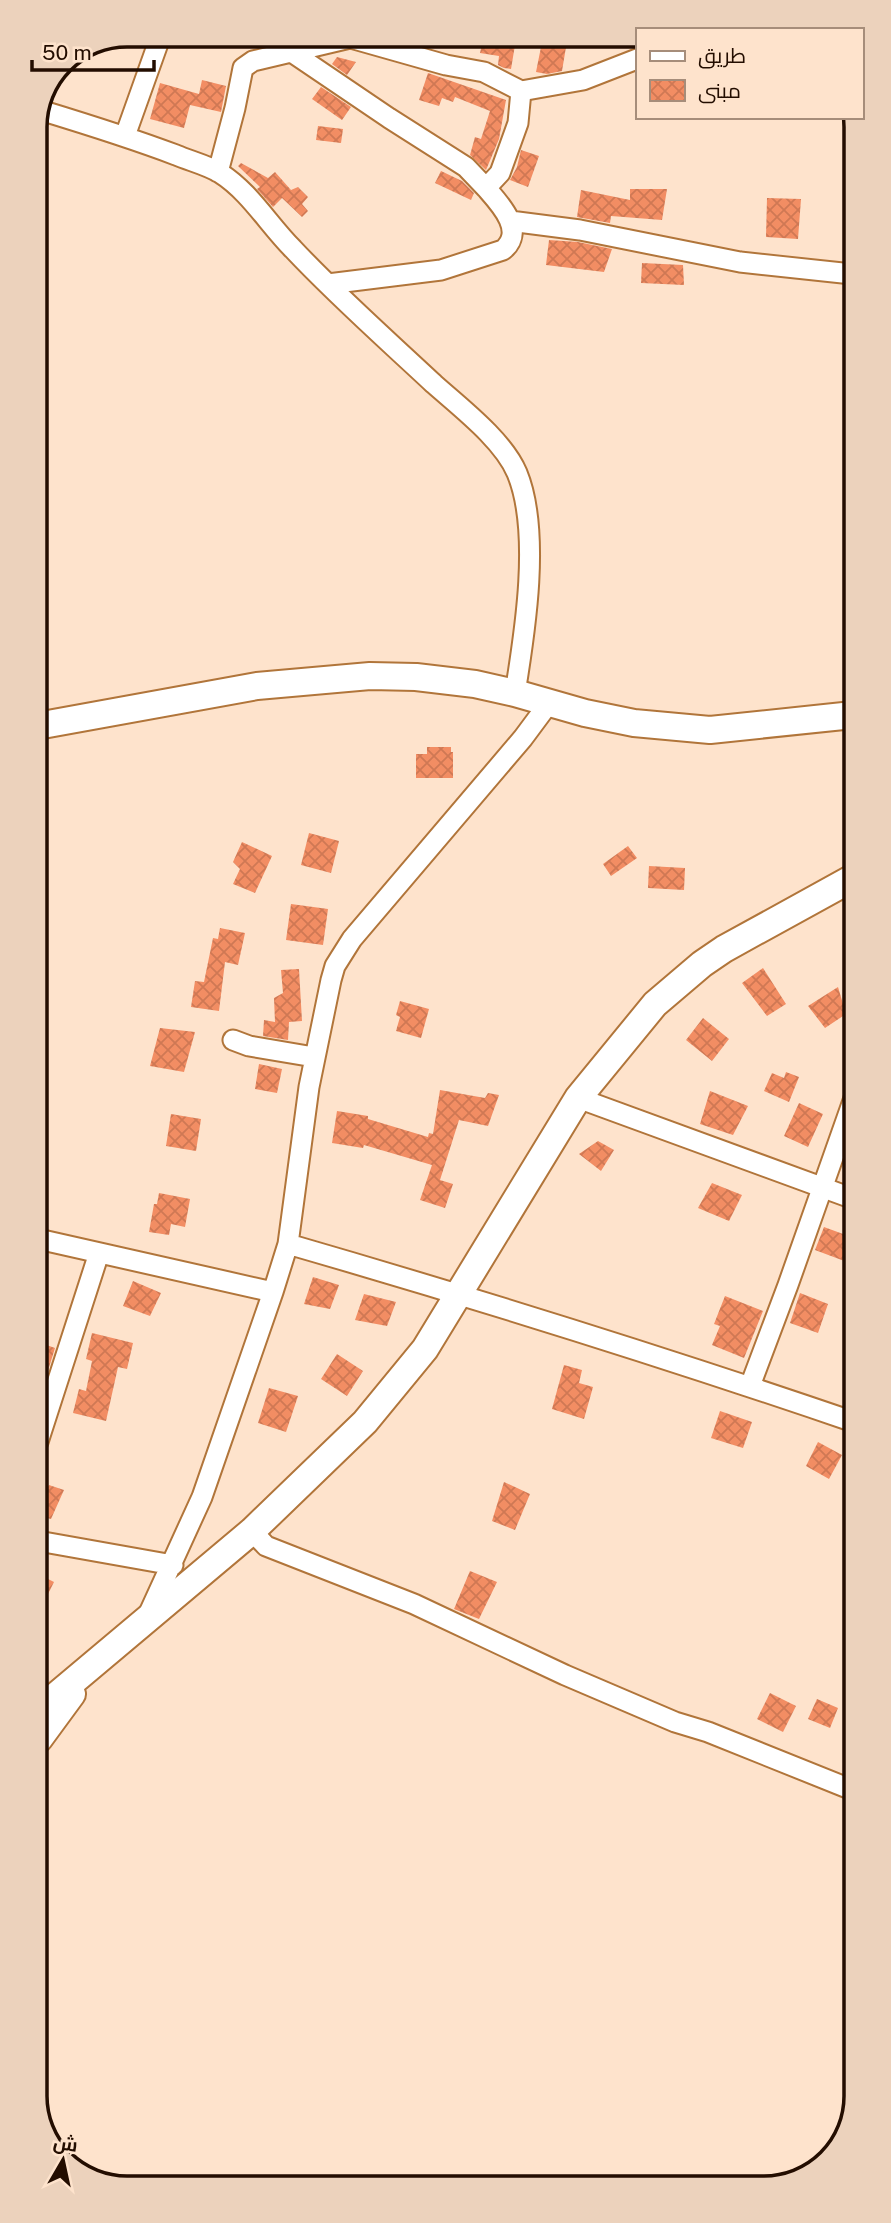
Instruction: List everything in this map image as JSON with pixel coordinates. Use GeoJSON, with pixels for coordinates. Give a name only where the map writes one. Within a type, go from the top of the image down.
{"type":"FeatureCollection","features":[{"type":"Feature","properties":{"kind":"main road"},"geometry":{"type":"LineString","coordinates":[[47,724],[257,686],[341,677],[392,676],[475,684],[634,723],[710,730],[844,716]]}},
{"type":"Feature","properties":{"kind":"main road"},"geometry":{"type":"LineString","coordinates":[[47,1704],[252,1531],[373,1414],[425,1349],[578,1098],[655,1004],[723,949],[844,883]]}},
{"type":"Feature","properties":{"kind":"main road"},"geometry":{"type":"LineString","coordinates":[[47,1728],[92,1667]]}},
{"type":"Feature","properties":{"kind":"street"},"geometry":{"type":"LineString","coordinates":[[125,136],[157,47]]}},
{"type":"Feature","properties":{"kind":"street"},"geometry":{"type":"LineString","coordinates":[[218,172],[229,136],[243,68],[253,61],[306,47]]}},
{"type":"Feature","properties":{"kind":"street"},"geometry":{"type":"LineString","coordinates":[[381,47],[446,65],[484,72],[521,91],[583,80],[636,59]]}},
{"type":"Feature","properties":{"kind":"street"},"geometry":{"type":"LineString","coordinates":[[290,51],[466,167],[506,210],[510,221],[511,240],[503,250],[441,270],[328,284]]}},
{"type":"Feature","properties":{"kind":"street"},"geometry":{"type":"LineString","coordinates":[[486,188],[500,173],[518,123],[521,91]]}},
{"type":"Feature","properties":{"kind":"street"},"geometry":{"type":"LineString","coordinates":[[49,113],[125,136],[218,172],[241,190],[292,248],[472,419],[504,453],[517,474],[525,507],[529,585],[515,693]]}},
{"type":"Feature","properties":{"kind":"street"},"geometry":{"type":"LineString","coordinates":[[510,221],[580,230],[740,262],[844,271]]}},
{"type":"Feature","properties":{"kind":"street"},"geometry":{"type":"LineString","coordinates":[[146,1620],[202,1497],[288,1244],[314,1057],[335,966],[344,950],[523,738],[549,703]]}},
{"type":"Feature","properties":{"kind":"street"},"geometry":{"type":"LineString","coordinates":[[233,1040],[249,1046],[314,1057]]}},
{"type":"Feature","properties":{"kind":"street"},"geometry":{"type":"LineString","coordinates":[[578,1098],[844,1195]]}},
{"type":"Feature","properties":{"kind":"street"},"geometry":{"type":"LineString","coordinates":[[750,1386],[844,1127]]}},
{"type":"Feature","properties":{"kind":"street"},"geometry":{"type":"LineString","coordinates":[[47,1241],[273,1292]]}},
{"type":"Feature","properties":{"kind":"street"},"geometry":{"type":"LineString","coordinates":[[288,1244],[457,1293],[844,1419]]}},
{"type":"Feature","properties":{"kind":"street"},"geometry":{"type":"LineString","coordinates":[[47,1414],[99,1253]]}},
{"type":"Feature","properties":{"kind":"street"},"geometry":{"type":"LineString","coordinates":[[252,1531],[266,1546],[414,1604],[624,1701],[844,1787]]}},
{"type":"Feature","properties":{"kind":"street"},"geometry":{"type":"LineString","coordinates":[[47,1543],[173,1565]]}},
{"type":"Feature","properties":{"kind":"building"},"geometry":{"type":"Polygon","coordinates":[[[481,47],[515,47],[511,69],[498,65],[499,56],[480,53],[481,47]]]}},
{"type":"Feature","properties":{"kind":"building"},"geometry":{"type":"Polygon","coordinates":[[[541,47],[566,47],[562,71],[547,74],[536,72],[541,47]]]}},
{"type":"Feature","properties":{"kind":"building"},"geometry":{"type":"Polygon","coordinates":[[[337,57],[356,62],[347,75],[332,64],[337,57]]]}},
{"type":"Feature","properties":{"kind":"building"},"geometry":{"type":"Polygon","coordinates":[[[428,73],[506,100],[499,139],[486,170],[470,155],[475,137],[481,139],[490,111],[455,97],[453,102],[442,98],[439,106],[419,100],[428,73]]]}},
{"type":"Feature","properties":{"kind":"building"},"geometry":{"type":"Polygon","coordinates":[[[202,80],[226,86],[221,112],[190,105],[184,128],[150,119],[160,83],[199,94],[202,80]]]}},
{"type":"Feature","properties":{"kind":"building"},"geometry":{"type":"Polygon","coordinates":[[[321,87],[351,107],[342,120],[312,99],[321,87]]]}},
{"type":"Feature","properties":{"kind":"building"},"geometry":{"type":"Polygon","coordinates":[[[318,126],[343,129],[341,143],[316,140],[318,126]]]}},
{"type":"Feature","properties":{"kind":"building"},"geometry":{"type":"Polygon","coordinates":[[[521,150],[539,156],[528,187],[510,180],[521,150]]]}},
{"type":"Feature","properties":{"kind":"building"},"geometry":{"type":"Polygon","coordinates":[[[241,163],[268,178],[275,172],[291,190],[298,187],[308,197],[302,204],[308,211],[302,217],[282,198],[273,207],[257,189],[260,187],[238,166],[241,163]]]}},
{"type":"Feature","properties":{"kind":"building"},"geometry":{"type":"Polygon","coordinates":[[[441,171],[462,181],[474,193],[471,200],[435,183],[441,171]]]}},
{"type":"Feature","properties":{"kind":"building"},"geometry":{"type":"Polygon","coordinates":[[[630,189],[667,189],[662,220],[611,216],[610,223],[577,217],[581,190],[630,200],[630,189]]]}},
{"type":"Feature","properties":{"kind":"building"},"geometry":{"type":"Polygon","coordinates":[[[767,198],[801,199],[798,239],[766,237],[767,198]]]}},
{"type":"Feature","properties":{"kind":"building"},"geometry":{"type":"Polygon","coordinates":[[[549,240],[578,242],[612,249],[604,272],[546,265],[549,240]]]}},
{"type":"Feature","properties":{"kind":"building"},"geometry":{"type":"Polygon","coordinates":[[[642,263],[683,265],[684,285],[641,283],[642,263]]]}},
{"type":"Feature","properties":{"kind":"building"},"geometry":{"type":"Polygon","coordinates":[[[427,747],[451,747],[453,778],[416,778],[416,754],[427,754],[427,747]]]}},
{"type":"Feature","properties":{"kind":"building"},"geometry":{"type":"Polygon","coordinates":[[[309,833],[339,841],[331,873],[301,865],[309,833]]]}},
{"type":"Feature","properties":{"kind":"building"},"geometry":{"type":"Polygon","coordinates":[[[242,842],[272,856],[255,893],[233,884],[240,869],[233,862],[242,842]]]}},
{"type":"Feature","properties":{"kind":"building"},"geometry":{"type":"Polygon","coordinates":[[[628,846],[637,858],[611,876],[603,864],[628,846]]]}},
{"type":"Feature","properties":{"kind":"building"},"geometry":{"type":"Polygon","coordinates":[[[649,866],[685,868],[684,890],[648,888],[649,866]]]}},
{"type":"Feature","properties":{"kind":"building"},"geometry":{"type":"Polygon","coordinates":[[[291,904],[328,909],[323,945],[286,940],[291,904]]]}},
{"type":"Feature","properties":{"kind":"building"},"geometry":{"type":"Polygon","coordinates":[[[220,928],[245,933],[238,965],[225,962],[219,1011],[191,1007],[195,981],[204,982],[213,938],[218,939],[220,928]]]}},
{"type":"Feature","properties":{"kind":"building"},"geometry":{"type":"Polygon","coordinates":[[[763,968],[786,1004],[767,1016],[742,983],[763,968]]]}},
{"type":"Feature","properties":{"kind":"building"},"geometry":{"type":"Polygon","coordinates":[[[299,969],[302,1021],[289,1022],[288,1040],[263,1036],[264,1020],[275,1022],[274,998],[283,993],[281,970],[299,969]]]}},
{"type":"Feature","properties":{"kind":"building"},"geometry":{"type":"Polygon","coordinates":[[[838,987],[844,1015],[825,1028],[808,1006],[838,987]]]}},
{"type":"Feature","properties":{"kind":"building"},"geometry":{"type":"Polygon","coordinates":[[[400,1001],[429,1009],[421,1038],[396,1031],[400,1017],[396,1015],[400,1001]]]}},
{"type":"Feature","properties":{"kind":"building"},"geometry":{"type":"Polygon","coordinates":[[[703,1018],[729,1039],[712,1061],[686,1040],[703,1018]]]}},
{"type":"Feature","properties":{"kind":"building"},"geometry":{"type":"Polygon","coordinates":[[[160,1028],[195,1032],[184,1072],[150,1066],[160,1028]]]}},
{"type":"Feature","properties":{"kind":"building"},"geometry":{"type":"Polygon","coordinates":[[[259,1064],[282,1069],[277,1093],[255,1089],[259,1064]]]}},
{"type":"Feature","properties":{"kind":"building"},"geometry":{"type":"Polygon","coordinates":[[[786,1072],[799,1077],[789,1102],[764,1091],[772,1073],[784,1078],[786,1072]]]}},
{"type":"Feature","properties":{"kind":"building"},"geometry":{"type":"Polygon","coordinates":[[[440,1090],[485,1098],[488,1093],[499,1095],[488,1126],[459,1120],[440,1180],[453,1184],[445,1208],[420,1200],[432,1165],[364,1145],[363,1148],[332,1143],[337,1111],[368,1116],[368,1119],[428,1137],[429,1133],[433,1134],[440,1090]]]}},
{"type":"Feature","properties":{"kind":"building"},"geometry":{"type":"Polygon","coordinates":[[[710,1091],[748,1106],[733,1135],[700,1124],[710,1091]]]}},
{"type":"Feature","properties":{"kind":"building"},"geometry":{"type":"Polygon","coordinates":[[[799,1103],[823,1114],[808,1147],[784,1136],[799,1103]]]}},
{"type":"Feature","properties":{"kind":"building"},"geometry":{"type":"Polygon","coordinates":[[[171,1114],[201,1119],[196,1151],[166,1146],[171,1114]]]}},
{"type":"Feature","properties":{"kind":"building"},"geometry":{"type":"Polygon","coordinates":[[[598,1141],[614,1150],[601,1171],[579,1154],[598,1141]]]}},
{"type":"Feature","properties":{"kind":"building"},"geometry":{"type":"Polygon","coordinates":[[[712,1183],[742,1195],[729,1221],[698,1208],[712,1183]]]}},
{"type":"Feature","properties":{"kind":"building"},"geometry":{"type":"Polygon","coordinates":[[[159,1193],[190,1199],[185,1227],[171,1224],[169,1235],[149,1232],[154,1204],[157,1204],[159,1193]]]}},
{"type":"Feature","properties":{"kind":"building"},"geometry":{"type":"Polygon","coordinates":[[[824,1227],[844,1234],[844,1261],[815,1250],[824,1227]]]}},
{"type":"Feature","properties":{"kind":"building"},"geometry":{"type":"Polygon","coordinates":[[[313,1277],[339,1285],[330,1309],[304,1304],[313,1277]]]}},
{"type":"Feature","properties":{"kind":"building"},"geometry":{"type":"Polygon","coordinates":[[[133,1281],[161,1293],[150,1316],[123,1306],[133,1281]]]}},
{"type":"Feature","properties":{"kind":"building"},"geometry":{"type":"Polygon","coordinates":[[[800,1293],[828,1304],[818,1333],[790,1323],[800,1293]]]}},
{"type":"Feature","properties":{"kind":"building"},"geometry":{"type":"Polygon","coordinates":[[[364,1294],[396,1302],[387,1326],[355,1320],[364,1294]]]}},
{"type":"Feature","properties":{"kind":"building"},"geometry":{"type":"Polygon","coordinates":[[[725,1296],[763,1311],[744,1358],[712,1345],[720,1326],[714,1324],[725,1296]]]}},
{"type":"Feature","properties":{"kind":"building"},"geometry":{"type":"Polygon","coordinates":[[[92,1333],[133,1343],[127,1369],[118,1367],[106,1421],[73,1413],[79,1389],[86,1391],[92,1361],[86,1359],[92,1333]]]}},
{"type":"Feature","properties":{"kind":"building"},"geometry":{"type":"Polygon","coordinates":[[[47,1345],[55,1348],[47,1374],[47,1345]]]}},
{"type":"Feature","properties":{"kind":"building"},"geometry":{"type":"Polygon","coordinates":[[[337,1354],[363,1371],[347,1396],[321,1379],[337,1354]]]}},
{"type":"Feature","properties":{"kind":"building"},"geometry":{"type":"Polygon","coordinates":[[[564,1365],[582,1370],[579,1383],[593,1387],[584,1419],[552,1409],[564,1365]]]}},
{"type":"Feature","properties":{"kind":"building"},"geometry":{"type":"Polygon","coordinates":[[[269,1388],[298,1396],[286,1432],[258,1423],[269,1388]]]}},
{"type":"Feature","properties":{"kind":"building"},"geometry":{"type":"Polygon","coordinates":[[[720,1411],[752,1422],[743,1448],[711,1438],[720,1411]]]}},
{"type":"Feature","properties":{"kind":"building"},"geometry":{"type":"Polygon","coordinates":[[[818,1442],[842,1455],[829,1479],[806,1466],[818,1442]]]}},
{"type":"Feature","properties":{"kind":"building"},"geometry":{"type":"Polygon","coordinates":[[[504,1482],[530,1494],[515,1530],[492,1521],[504,1482]]]}},
{"type":"Feature","properties":{"kind":"building"},"geometry":{"type":"Polygon","coordinates":[[[49,1485],[64,1490],[51,1519],[47,1518],[49,1485]]]}},
{"type":"Feature","properties":{"kind":"building"},"geometry":{"type":"Polygon","coordinates":[[[470,1571],[497,1582],[479,1619],[454,1609],[470,1571]]]}},
{"type":"Feature","properties":{"kind":"building"},"geometry":{"type":"Polygon","coordinates":[[[47,1578],[54,1582],[47,1596],[47,1578]]]}},
{"type":"Feature","properties":{"kind":"building"},"geometry":{"type":"Polygon","coordinates":[[[770,1693],[796,1706],[783,1732],[757,1719],[770,1693]]]}},
{"type":"Feature","properties":{"kind":"building"},"geometry":{"type":"Polygon","coordinates":[[[817,1699],[838,1708],[830,1728],[808,1719],[817,1699]]]}}]}
